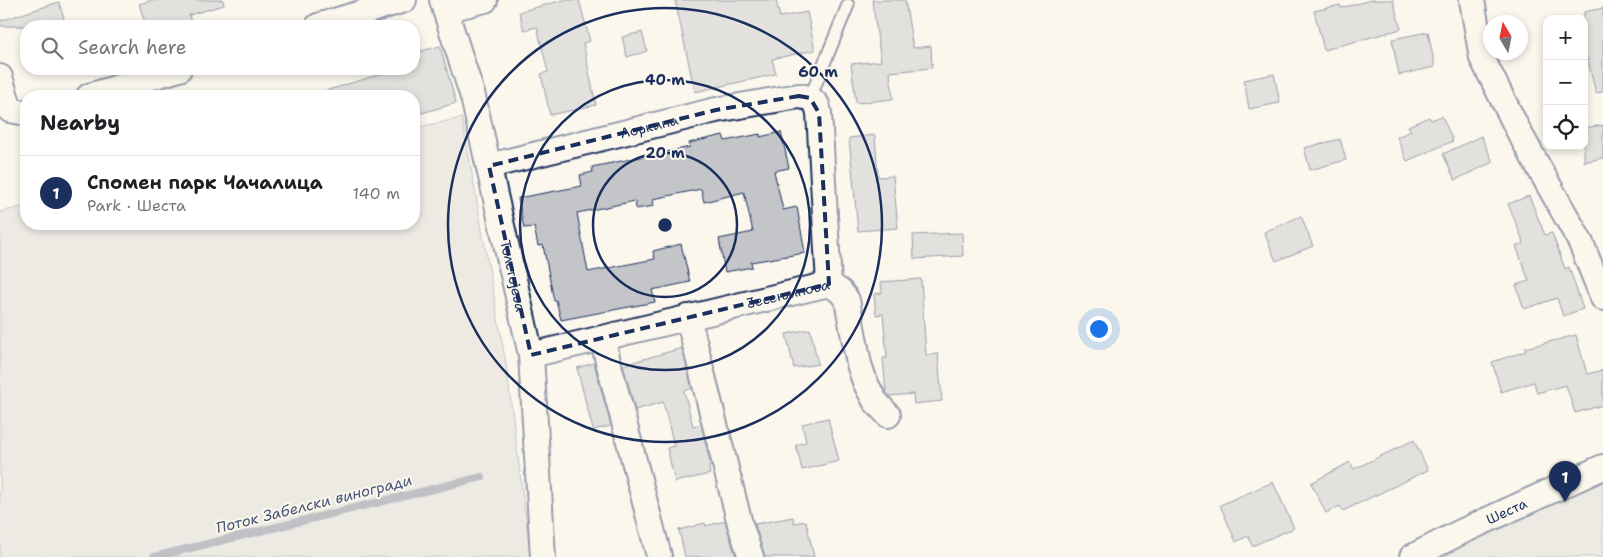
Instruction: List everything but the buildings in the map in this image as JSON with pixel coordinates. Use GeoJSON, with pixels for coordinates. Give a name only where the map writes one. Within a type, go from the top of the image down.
{"type":"FeatureCollection","features":[{"type":"Feature","properties":{"kind":"street"},"geometry":{"type":"LineString","coordinates":[[338,20],[404,0]]}},
{"type":"Feature","properties":{"kind":"street"},"geometry":{"type":"LineString","coordinates":[[444,5],[485,0]]}},
{"type":"Feature","properties":{"kind":"street"},"geometry":{"type":"LineString","coordinates":[[1472,0],[1482,58],[1580,243],[1603,298]]}},
{"type":"Feature","properties":{"kind":"street","name":"Толстојева"},"geometry":{"type":"LineString","coordinates":[[444,5],[473,97],[531,355],[544,557]]}},
{"type":"Feature","properties":{"kind":"street"},"geometry":{"type":"LineString","coordinates":[[109,90],[159,75]]}},
{"type":"Feature","properties":{"kind":"street"},"geometry":{"type":"LineString","coordinates":[[0,77],[18,111]]}},
{"type":"Feature","properties":{"kind":"street","name":"Лоркина"},"geometry":{"type":"LineString","coordinates":[[490,166],[716,110],[799,96],[810,98]]}},
{"type":"Feature","properties":{"kind":"street"},"geometry":{"type":"LineString","coordinates":[[810,98],[817,105],[819,113],[829,284]]}},
{"type":"Feature","properties":{"kind":"street","name":"Јесењинова"},"geometry":{"type":"LineString","coordinates":[[531,355],[829,284],[840,291],[847,300],[858,364],[864,382],[875,401],[888,415]]}},
{"type":"Feature","properties":{"kind":"street"},"geometry":{"type":"LineString","coordinates":[[688,317],[740,524],[751,557]]}},
{"type":"Feature","properties":{"kind":"street"},"geometry":{"type":"LineString","coordinates":[[602,338],[659,556]]}},
{"type":"Feature","properties":{"kind":"street","name":"Шеста"},"geometry":{"type":"LineString","coordinates":[[1412,557],[1460,532],[1603,467]]}},
{"type":"Feature","properties":{"kind":"lane"},"geometry":{"type":"LineString","coordinates":[[810,98],[848,5]]}},
{"type":"Feature","properties":{"kind":"highlighted area"},"geometry":{"type":"Polygon","coordinates":[[[799,96],[810,98],[819,113],[829,284],[531,355],[489,166],[716,110],[799,96]]]}},
{"type":"Feature","properties":{"kind":"shaded area"},"geometry":{"type":"Polygon","coordinates":[[[462,118],[506,364],[531,557],[0,557],[0,212],[20,207],[20,230],[420,230],[420,127],[462,118]]]}},
{"type":"Feature","properties":{"kind":"shaded area"},"geometry":{"type":"Polygon","coordinates":[[[1603,467],[1603,557],[1412,557],[1603,467]]]}},
{"type":"Feature","properties":{"kind":"waterway","name":"Поток Забелски виногради"},"geometry":{"type":"LineString","coordinates":[[154,557],[482,477]]}},
{"type":"Feature","properties":{"kind":"place","name":"Спомен парк Чачалица"},"geometry":{"type":"Point","coordinates":[1565,502]}}]}
